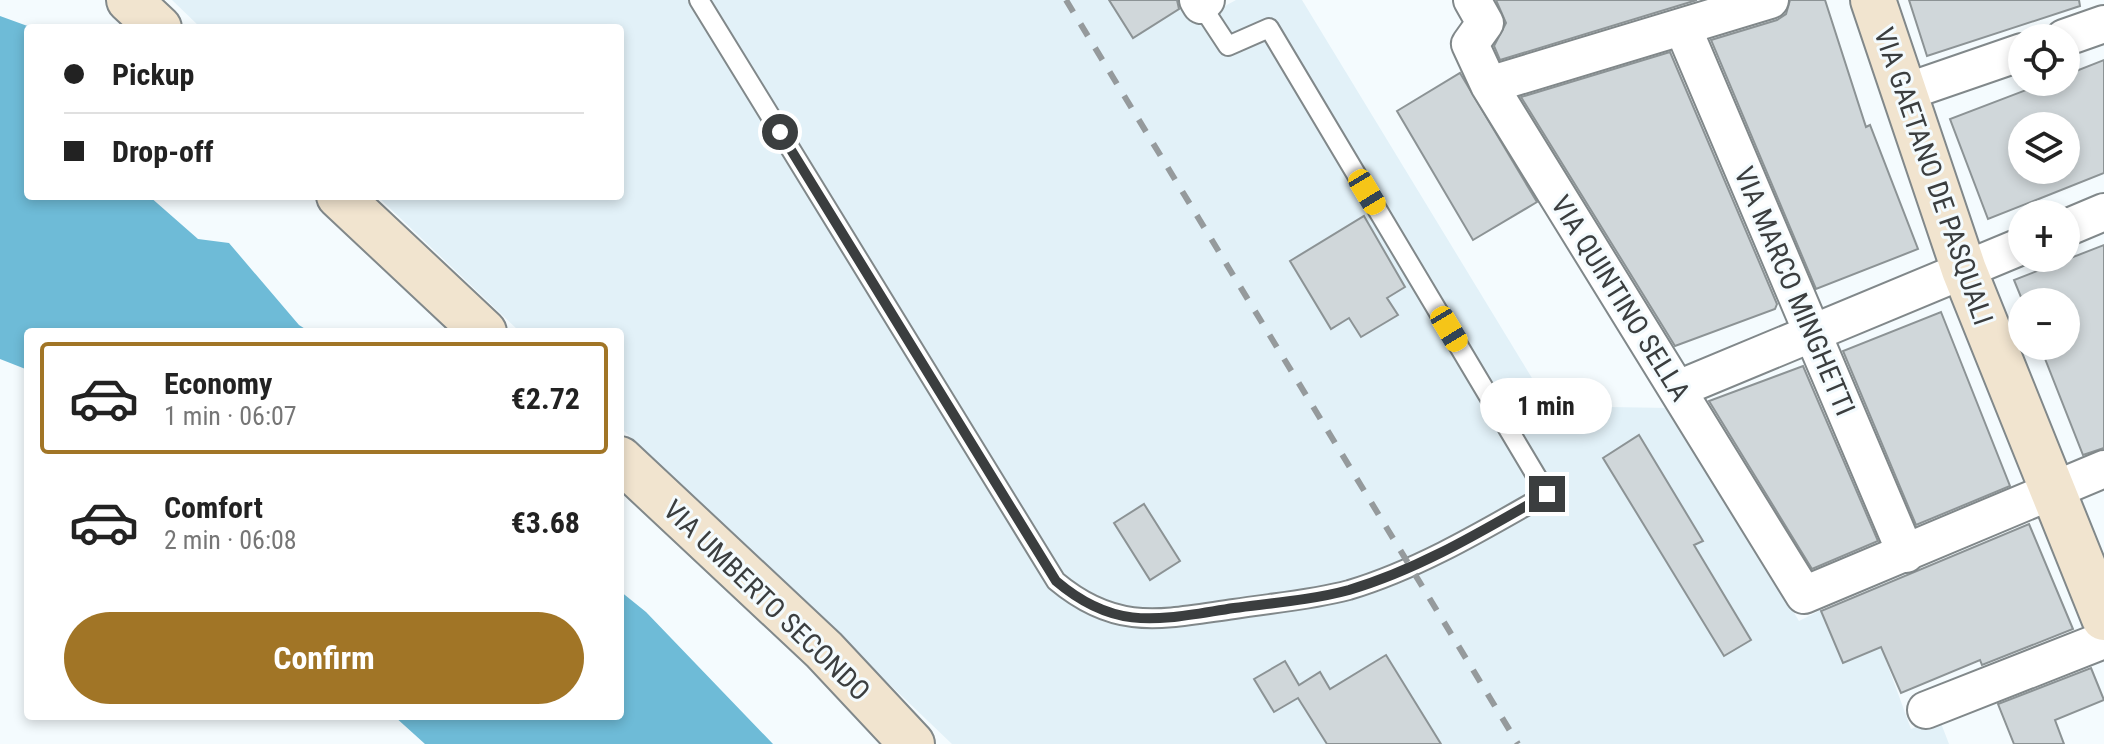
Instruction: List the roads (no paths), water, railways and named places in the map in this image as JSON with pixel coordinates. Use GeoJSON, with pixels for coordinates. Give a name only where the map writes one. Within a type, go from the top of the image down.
{"type":"FeatureCollection","features":[{"type":"Feature","properties":{"kind":"main road"},"geometry":{"type":"LineString","coordinates":[[129,0],[155,24]]}},
{"type":"Feature","properties":{"kind":"main road","name":"VIA GAETANO DE PASQUALI"},"geometry":{"type":"LineString","coordinates":[[1873,0],[1964,270],[2104,618]]}},
{"type":"Feature","properties":{"kind":"main road"},"geometry":{"type":"LineString","coordinates":[[343,200],[480,328]]}},
{"type":"Feature","properties":{"kind":"main road","name":"VIA UMBERTO SECONDO"},"geometry":{"type":"LineString","coordinates":[[624,463],[824,650],[912,744]]}},
{"type":"Feature","properties":{"kind":"street","name":"VIA QUINTINO SELLA"},"geometry":{"type":"LineString","coordinates":[[1472,0],[1485,23],[1470,44],[1489,85],[1804,595],[1906,554]]}},
{"type":"Feature","properties":{"kind":"street"},"geometry":{"type":"LineString","coordinates":[[1489,85],[1770,0]]}},
{"type":"Feature","properties":{"kind":"street"},"geometry":{"type":"LineString","coordinates":[[2080,32],[2104,24]]}},
{"type":"Feature","properties":{"kind":"street","name":"VIA MARCO MINGHETTI"},"geometry":{"type":"LineString","coordinates":[[1683,28],[1906,554]]}},
{"type":"Feature","properties":{"kind":"street"},"geometry":{"type":"LineString","coordinates":[[1903,93],[2008,57]]}},
{"type":"Feature","properties":{"kind":"street"},"geometry":{"type":"LineString","coordinates":[[2080,222],[2104,212]]}},
{"type":"Feature","properties":{"kind":"street"},"geometry":{"type":"LineString","coordinates":[[1678,389],[2008,252]]}},
{"type":"Feature","properties":{"kind":"street"},"geometry":{"type":"LineString","coordinates":[[1906,554],[2104,469]]}},
{"type":"Feature","properties":{"kind":"street"},"geometry":{"type":"LineString","coordinates":[[1926,710],[2104,640]]}},
{"type":"Feature","properties":{"kind":"lane"},"geometry":{"type":"LineString","coordinates":[[699,0],[1056,581],[1078,600],[1103,613],[1161,620],[1350,589],[1464,542],[1547,494],[1269,28],[1228,46],[1202,2]]}},
{"type":"Feature","properties":{"kind":"water"},"geometry":{"type":"Polygon","coordinates":[[[0,16],[24,25],[24,200],[154,200],[198,239],[229,243],[304,328],[24,328],[24,368],[0,359],[0,16]]]}},
{"type":"Feature","properties":{"kind":"water"},"geometry":{"type":"Polygon","coordinates":[[[624,594],[646,612],[773,744],[425,744],[398,720],[624,720],[624,594]]]}},
{"type":"Feature","properties":{"kind":"railway"},"geometry":{"type":"LineString","coordinates":[[1066,0],[1518,744]]}}]}
